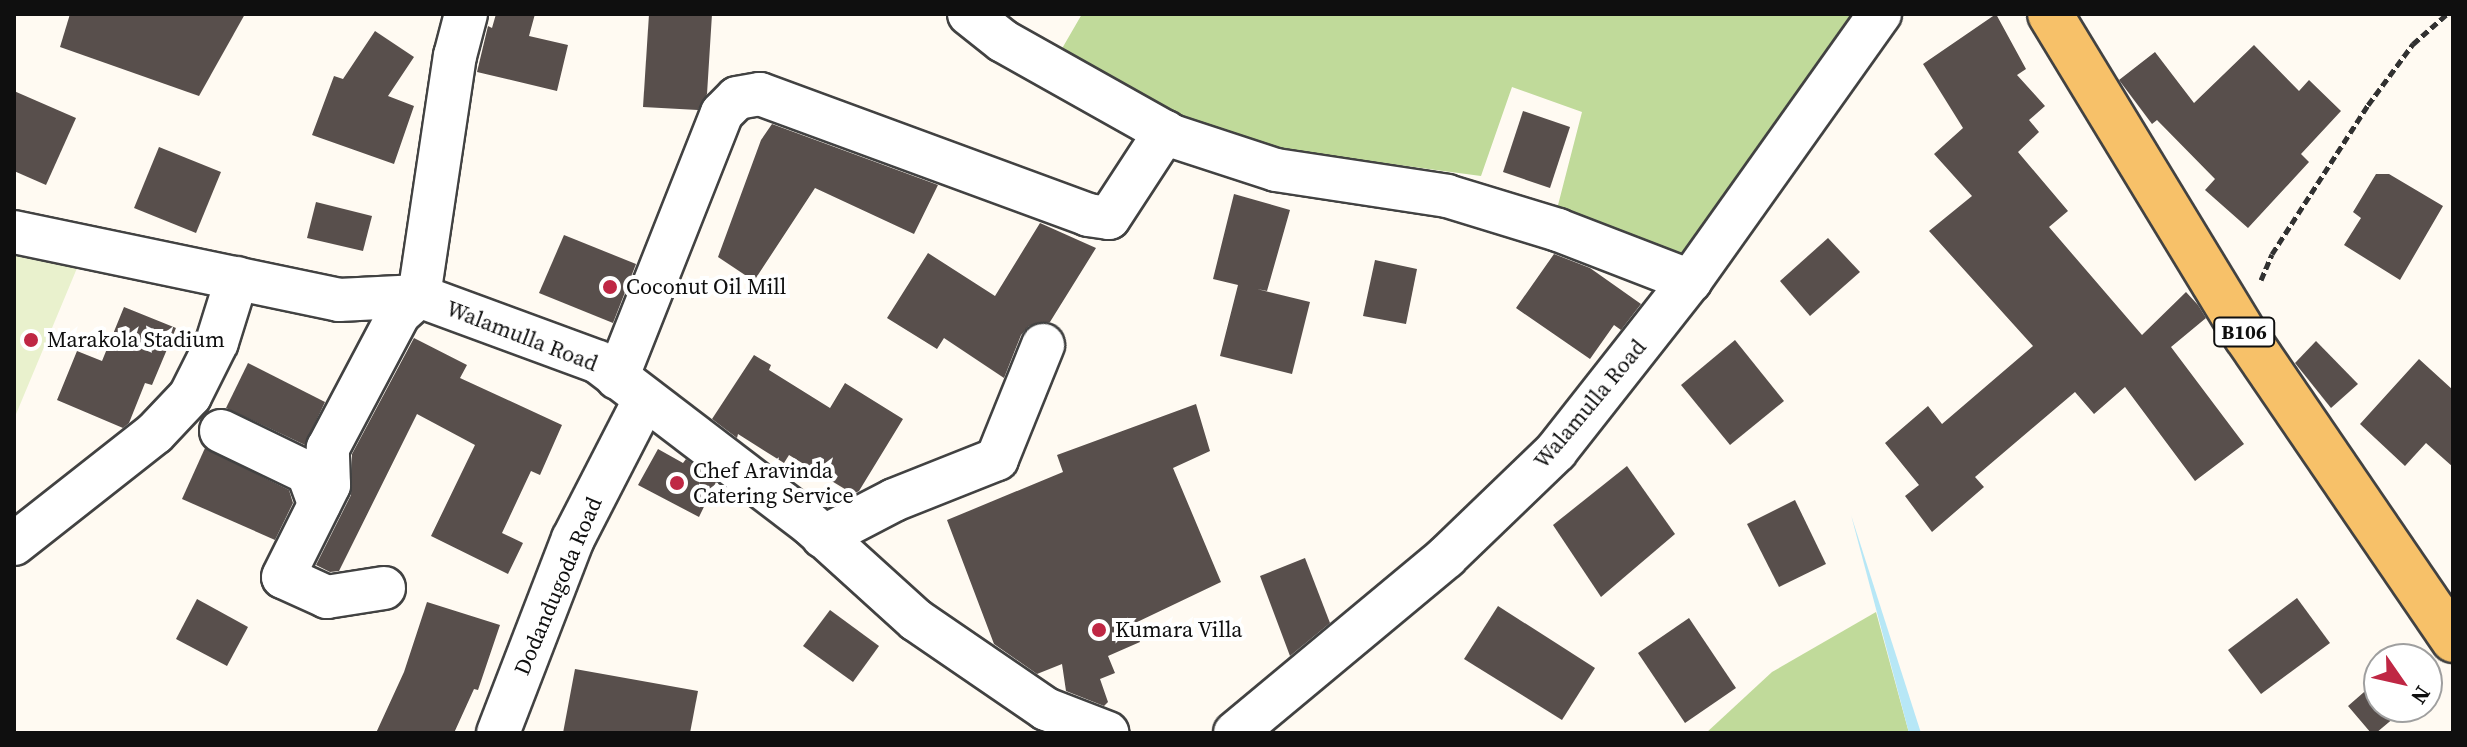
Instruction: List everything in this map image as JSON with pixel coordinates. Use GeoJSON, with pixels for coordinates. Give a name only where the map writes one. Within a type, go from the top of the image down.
{"type":"FeatureCollection","features":[{"type":"Feature","properties":{"kind":"main road","name":"B106"},"geometry":{"type":"LineString","coordinates":[[2050,14],[2246,336],[2453,640]]}},
{"type":"Feature","properties":{"kind":"street"},"geometry":{"type":"LineString","coordinates":[[384,588],[327,597],[283,577],[329,485],[328,448],[399,314],[419,296],[455,56],[466,14]]}},
{"type":"Feature","properties":{"kind":"street"},"geometry":{"type":"LineString","coordinates":[[969,14],[1003,41],[1165,132],[1276,170],[1447,196],[1558,230],[1690,281]]}},
{"type":"Feature","properties":{"kind":"street","name":"Walamulla Road"},"geometry":{"type":"LineString","coordinates":[[1235,733],[1446,557],[1556,451],[1690,281],[1880,14]]}},
{"type":"Feature","properties":{"kind":"street","name":"Dodandugoda Road"},"geometry":{"type":"LineString","coordinates":[[498,733],[631,388],[722,113],[737,98],[760,94],[1088,215],[1109,218],[1165,132]]}},
{"type":"Feature","properties":{"kind":"street","name":"Walamulla Road"},"geometry":{"type":"LineString","coordinates":[[14,232],[339,300],[419,296],[598,362],[730,461],[823,537],[916,620],[1046,709],[1108,733]]}},
{"type":"Feature","properties":{"kind":"street"},"geometry":{"type":"LineString","coordinates":[[14,544],[155,433],[190,396],[217,342],[237,278]]}},
{"type":"Feature","properties":{"kind":"street"},"geometry":{"type":"LineString","coordinates":[[823,537],[894,500],[997,459],[1043,345]]}},
{"type":"Feature","properties":{"kind":"street"},"geometry":{"type":"LineString","coordinates":[[221,431],[308,473],[319,504]]}},
{"type":"Feature","properties":{"kind":"path"},"geometry":{"type":"LineString","coordinates":[[2246,336],[2253,299],[2272,254],[2368,105],[2413,44],[2447,14]]}},
{"type":"Feature","properties":{"kind":"green space"},"geometry":{"type":"Polygon","coordinates":[[[1082,14],[1867,14],[1692,261],[1557,209],[1582,112],[1512,87],[1481,176],[1286,150],[1170,117],[1060,52],[1082,14]]]}},
{"type":"Feature","properties":{"kind":"green space","name":"Marakola Stadium"},"geometry":{"type":"Polygon","coordinates":[[[14,248],[80,261],[14,419],[14,248]]]}},
{"type":"Feature","properties":{"kind":"green space"},"geometry":{"type":"Polygon","coordinates":[[[1876,612],[1909,733],[1706,733],[1772,672],[1876,612]]]}},
{"type":"Feature","properties":{"kind":"water"},"geometry":{"type":"Polygon","coordinates":[[[1851,515],[1921,733],[1909,733],[1851,515]]]}},
{"type":"Feature","properties":{"kind":"building"},"geometry":{"type":"Polygon","coordinates":[[[70,14],[245,14],[199,96],[60,47],[70,14]]]}},
{"type":"Feature","properties":{"kind":"building"},"geometry":{"type":"Polygon","coordinates":[[[496,14],[535,14],[529,36],[568,45],[557,91],[477,72],[488,26],[492,28],[496,14]]]}},
{"type":"Feature","properties":{"kind":"building"},"geometry":{"type":"Polygon","coordinates":[[[649,14],[712,14],[707,94],[698,110],[643,107],[649,14]]]}},
{"type":"Feature","properties":{"kind":"building"},"geometry":{"type":"Polygon","coordinates":[[[1996,14],[2026,69],[2017,75],[2045,106],[2029,120],[2039,132],[2018,152],[2068,211],[2049,227],[2142,335],[2186,292],[2198,305],[2206,318],[2171,347],[2244,444],[2195,481],[2125,387],[2094,414],[2075,392],[1975,477],[1984,487],[1932,532],[1905,496],[1919,485],[1885,443],[1928,406],[1942,424],[2033,346],[1929,231],[1972,196],[1934,154],[1963,128],[1923,64],[1996,14]]]}},
{"type":"Feature","properties":{"kind":"building"},"geometry":{"type":"Polygon","coordinates":[[[375,31],[414,57],[388,96],[414,106],[394,164],[312,135],[334,76],[343,79],[375,31]]]}},
{"type":"Feature","properties":{"kind":"building"},"geometry":{"type":"Polygon","coordinates":[[[2254,45],[2299,91],[2309,80],[2341,111],[2301,154],[2309,162],[2248,228],[2205,190],[2215,179],[2157,120],[2152,124],[2119,80],[2155,52],[2194,103],[2254,45]]]}},
{"type":"Feature","properties":{"kind":"building"},"geometry":{"type":"Polygon","coordinates":[[[14,91],[76,118],[46,185],[14,171],[14,91]]]}},
{"type":"Feature","properties":{"kind":"building"},"geometry":{"type":"Polygon","coordinates":[[[1523,111],[1570,127],[1550,188],[1503,172],[1523,111]]]}},
{"type":"Feature","properties":{"kind":"building"},"geometry":{"type":"Polygon","coordinates":[[[772,124],[938,185],[914,234],[815,188],[754,281],[718,257],[761,140],[772,124]]]}},
{"type":"Feature","properties":{"kind":"building"},"geometry":{"type":"Polygon","coordinates":[[[159,147],[221,172],[196,233],[134,208],[159,147]]]}},
{"type":"Feature","properties":{"kind":"building"},"geometry":{"type":"Polygon","coordinates":[[[2376,174],[2389,174],[2443,206],[2400,280],[2344,245],[2361,218],[2353,212],[2376,174]]]}},
{"type":"Feature","properties":{"kind":"building"},"geometry":{"type":"Polygon","coordinates":[[[1234,194],[1290,210],[1267,291],[1257,289],[1310,302],[1292,374],[1220,356],[1238,285],[1213,279],[1234,194]]]}},
{"type":"Feature","properties":{"kind":"building"},"geometry":{"type":"Polygon","coordinates":[[[316,202],[372,216],[363,251],[307,238],[316,202]]]}},
{"type":"Feature","properties":{"kind":"building"},"geometry":{"type":"Polygon","coordinates":[[[1040,223],[1096,248],[1050,322],[1029,326],[1021,335],[1004,378],[944,338],[937,349],[887,318],[928,253],[995,296],[1040,223]]]}},
{"type":"Feature","properties":{"kind":"building"},"geometry":{"type":"Polygon","coordinates":[[[564,235],[636,264],[613,323],[539,293],[564,235]]]}},
{"type":"Feature","properties":{"kind":"building"},"geometry":{"type":"Polygon","coordinates":[[[1828,238],[1860,272],[1810,316],[1780,281],[1828,238]]]}},
{"type":"Feature","properties":{"kind":"building"},"geometry":{"type":"Polygon","coordinates":[[[1554,254],[1590,268],[1641,304],[1621,330],[1614,325],[1590,359],[1516,308],[1554,254]]]}},
{"type":"Feature","properties":{"kind":"building"},"geometry":{"type":"Polygon","coordinates":[[[1375,260],[1417,269],[1406,324],[1363,316],[1375,260]]]}},
{"type":"Feature","properties":{"kind":"building"},"geometry":{"type":"Polygon","coordinates":[[[124,307],[176,328],[152,385],[145,383],[129,423],[123,428],[57,400],[77,351],[102,361],[124,307]]]}},
{"type":"Feature","properties":{"kind":"building"},"geometry":{"type":"Polygon","coordinates":[[[414,338],[467,365],[460,378],[562,425],[540,475],[531,471],[502,533],[523,543],[508,574],[431,536],[475,445],[417,414],[339,571],[330,572],[316,565],[351,495],[352,454],[414,338]]]}},
{"type":"Feature","properties":{"kind":"building"},"geometry":{"type":"Polygon","coordinates":[[[1735,340],[1784,401],[1730,445],[1681,385],[1735,340]]]}},
{"type":"Feature","properties":{"kind":"building"},"geometry":{"type":"Polygon","coordinates":[[[2316,341],[2358,384],[2331,408],[2295,363],[2316,341]]]}},
{"type":"Feature","properties":{"kind":"building"},"geometry":{"type":"Polygon","coordinates":[[[754,355],[771,365],[769,370],[830,408],[845,383],[903,419],[859,491],[853,494],[789,455],[784,463],[738,434],[737,438],[712,419],[754,355]]]}},
{"type":"Feature","properties":{"kind":"building"},"geometry":{"type":"Polygon","coordinates":[[[2419,359],[2453,390],[2453,467],[2426,443],[2405,466],[2360,424],[2419,359]]]}},
{"type":"Feature","properties":{"kind":"building"},"geometry":{"type":"Polygon","coordinates":[[[248,363],[325,402],[305,445],[226,408],[248,363]]]}},
{"type":"Feature","properties":{"kind":"building"},"geometry":{"type":"Polygon","coordinates":[[[1196,404],[1210,451],[1173,468],[1221,582],[1133,624],[1140,642],[1108,656],[1115,673],[1100,679],[1108,702],[1104,706],[1066,691],[1062,664],[1037,674],[994,644],[947,520],[1063,472],[1057,455],[1196,404]]]}},
{"type":"Feature","properties":{"kind":"building"},"geometry":{"type":"Polygon","coordinates":[[[205,448],[289,490],[293,503],[275,540],[182,499],[205,448]]]}},
{"type":"Feature","properties":{"kind":"building","name":"Chef Aravinda Catering Service"},"geometry":{"type":"Polygon","coordinates":[[[658,449],[683,463],[686,459],[716,482],[699,517],[638,485],[658,449]]]}},
{"type":"Feature","properties":{"kind":"building"},"geometry":{"type":"Polygon","coordinates":[[[1627,466],[1675,534],[1601,597],[1553,525],[1627,466]]]}},
{"type":"Feature","properties":{"kind":"building"},"geometry":{"type":"Polygon","coordinates":[[[1795,500],[1826,564],[1779,587],[1747,524],[1795,500]]]}},
{"type":"Feature","properties":{"kind":"building"},"geometry":{"type":"Polygon","coordinates":[[[1305,558],[1330,623],[1290,656],[1260,576],[1305,558]]]}},
{"type":"Feature","properties":{"kind":"building"},"geometry":{"type":"Polygon","coordinates":[[[2297,598],[2330,643],[2261,694],[2228,650],[2297,598]]]}},
{"type":"Feature","properties":{"kind":"building"},"geometry":{"type":"Polygon","coordinates":[[[197,599],[248,627],[227,666],[176,639],[197,599]]]}},
{"type":"Feature","properties":{"kind":"building"},"geometry":{"type":"Polygon","coordinates":[[[427,602],[500,625],[478,690],[474,689],[454,733],[376,733],[404,672],[427,602]]]}},
{"type":"Feature","properties":{"kind":"building"},"geometry":{"type":"Polygon","coordinates":[[[1498,606],[1595,668],[1562,720],[1464,659],[1498,606]]]}},
{"type":"Feature","properties":{"kind":"building"},"geometry":{"type":"Polygon","coordinates":[[[830,610],[879,646],[853,682],[803,646],[830,610]]]}},
{"type":"Feature","properties":{"kind":"building"},"geometry":{"type":"Polygon","coordinates":[[[1689,618],[1736,688],[1685,723],[1638,653],[1689,618]]]}},
{"type":"Feature","properties":{"kind":"building"},"geometry":{"type":"Polygon","coordinates":[[[575,669],[698,691],[690,733],[563,733],[575,669]]]}},
{"type":"Feature","properties":{"kind":"building"},"geometry":{"type":"Polygon","coordinates":[[[2363,693],[2363,723],[2388,723],[2376,733],[2371,733],[2348,706],[2363,693]]]}},
{"type":"Feature","properties":{"kind":"place","name":"Coconut Oil Mill"},"geometry":{"type":"Point","coordinates":[610,287]}},
{"type":"Feature","properties":{"kind":"place","name":"Marakola Stadium"},"geometry":{"type":"Point","coordinates":[31,340]}},
{"type":"Feature","properties":{"kind":"place","name":"Chef Aravinda Catering Service"},"geometry":{"type":"Point","coordinates":[677,483]}},
{"type":"Feature","properties":{"kind":"place","name":"Kumara Villa"},"geometry":{"type":"Point","coordinates":[1099,630]}}]}
